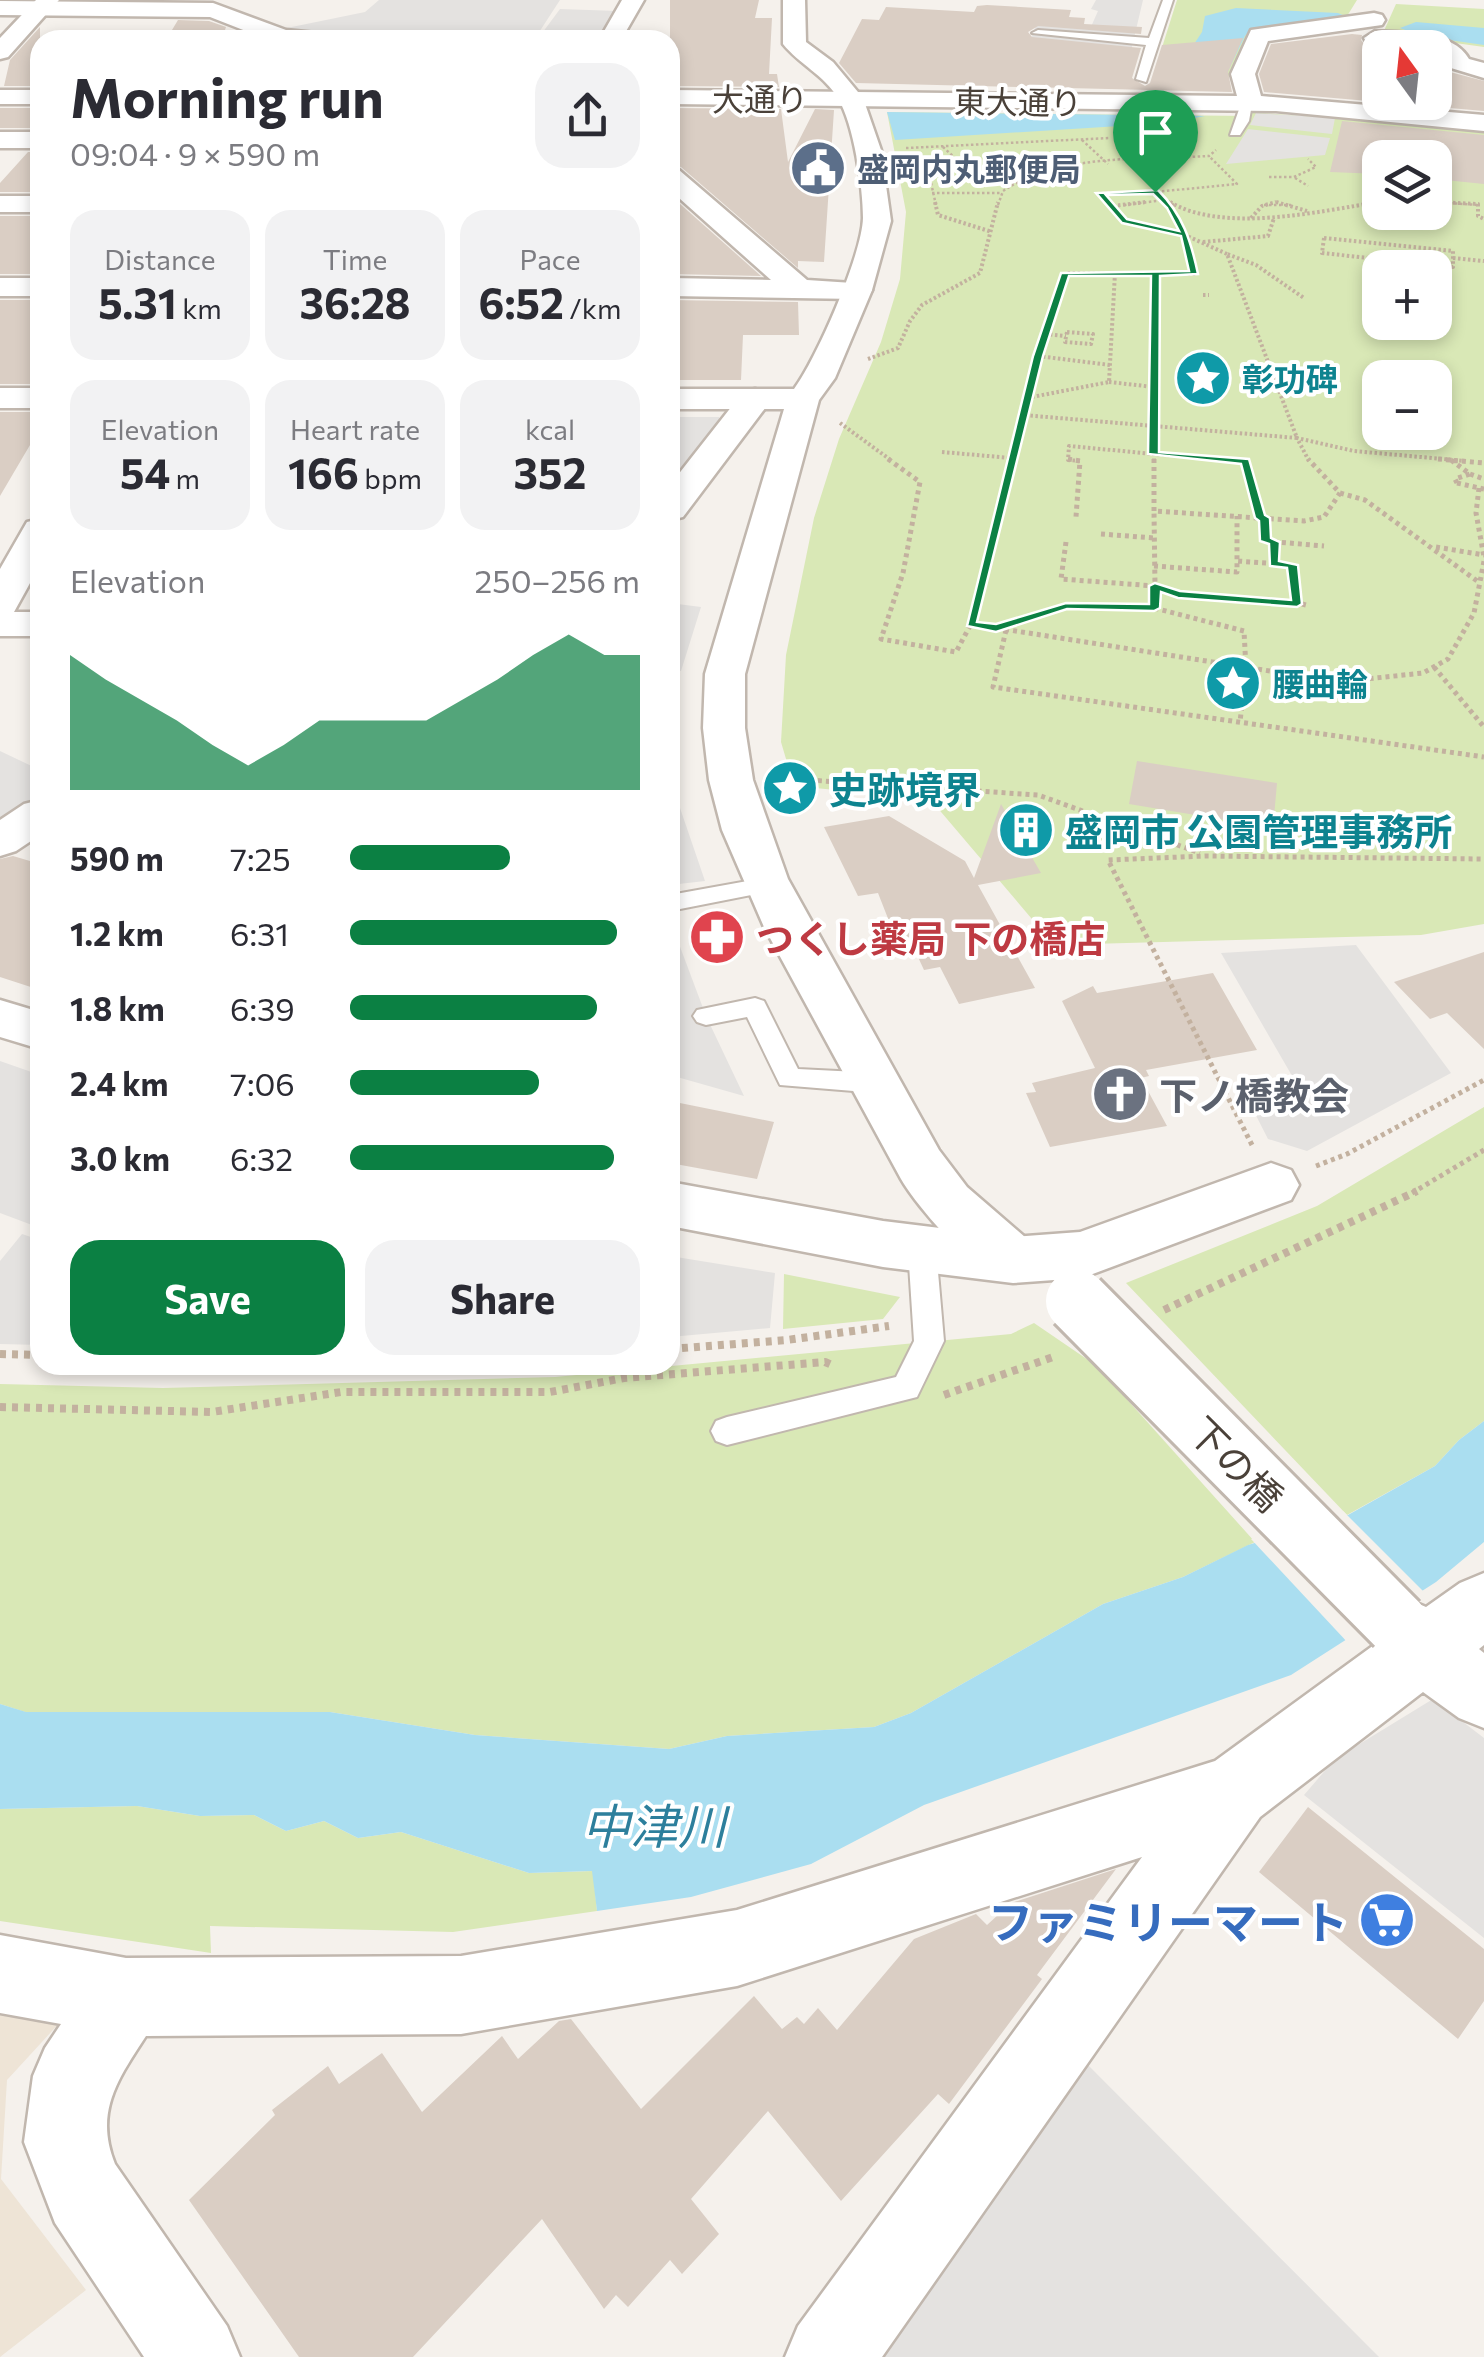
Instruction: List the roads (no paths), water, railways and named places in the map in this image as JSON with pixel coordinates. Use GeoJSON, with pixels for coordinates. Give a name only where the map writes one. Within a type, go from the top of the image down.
{"type":"FeatureCollection","features":[{"type":"Feature","properties":{"kind":"street"},"geometry":{"type":"LineString","coordinates":[[274,0],[275,30]]}},
{"type":"Feature","properties":{"kind":"street"},"geometry":{"type":"LineString","coordinates":[[616,30],[633,0]]}},
{"type":"Feature","properties":{"kind":"street"},"geometry":{"type":"LineString","coordinates":[[794,0],[795,44],[825,68],[851,98]]}},
{"type":"Feature","properties":{"kind":"street"},"geometry":{"type":"LineString","coordinates":[[2,46],[44,4]]}},
{"type":"Feature","properties":{"kind":"street"},"geometry":{"type":"LineString","coordinates":[[0,8],[44,4],[213,10],[259,30]]}},
{"type":"Feature","properties":{"kind":"street"},"geometry":{"type":"LineString","coordinates":[[1362,49],[1316,28],[1259,34],[1243,74],[1270,92],[1301,45],[1362,51]]}},
{"type":"Feature","properties":{"kind":"street"},"geometry":{"type":"LineString","coordinates":[[2,46],[30,44]]}},
{"type":"Feature","properties":{"kind":"street","name":"東大通り"},"geometry":{"type":"LineString","coordinates":[[851,98],[1270,92],[1362,53]]}},
{"type":"Feature","properties":{"kind":"street"},"geometry":{"type":"LineString","coordinates":[[1452,71],[1484,74]]}},
{"type":"Feature","properties":{"kind":"street"},"geometry":{"type":"LineString","coordinates":[[1452,91],[1455,120]]}},
{"type":"Feature","properties":{"kind":"street"},"geometry":{"type":"LineString","coordinates":[[0,97],[30,97]]}},
{"type":"Feature","properties":{"kind":"street","name":"大通り"},"geometry":{"type":"LineString","coordinates":[[680,97],[851,98]]}},
{"type":"Feature","properties":{"kind":"street","name":"下の橋"},"geometry":{"type":"LineString","coordinates":[[851,98],[868,150],[877,221],[858,290],[819,378],[822,411],[739,618],[725,674],[721,706],[730,790],[750,848],[939,1192],[1013,1260],[1069,1328],[1410,1638],[1484,1694]]}},
{"type":"Feature","properties":{"kind":"street","name":"東大通り"},"geometry":{"type":"LineString","coordinates":[[1452,118],[1484,123]]}},
{"type":"Feature","properties":{"kind":"street"},"geometry":{"type":"LineString","coordinates":[[0,140],[30,140]]}},
{"type":"Feature","properties":{"kind":"street"},"geometry":{"type":"LineString","coordinates":[[680,185],[797,287]]}},
{"type":"Feature","properties":{"kind":"street"},"geometry":{"type":"LineString","coordinates":[[0,204],[30,204]]}},
{"type":"Feature","properties":{"kind":"street"},"geometry":{"type":"LineString","coordinates":[[680,204],[700,204]]}},
{"type":"Feature","properties":{"kind":"street"},"geometry":{"type":"LineString","coordinates":[[680,286],[858,290]]}},
{"type":"Feature","properties":{"kind":"street"},"geometry":{"type":"LineString","coordinates":[[0,287],[30,287]]}},
{"type":"Feature","properties":{"kind":"street"},"geometry":{"type":"LineString","coordinates":[[0,398],[30,398]]}},
{"type":"Feature","properties":{"kind":"street"},"geometry":{"type":"LineString","coordinates":[[680,399],[754,399],[822,411]]}},
{"type":"Feature","properties":{"kind":"street"},"geometry":{"type":"LineString","coordinates":[[680,495],[754,399]]}},
{"type":"Feature","properties":{"kind":"street"},"geometry":{"type":"LineString","coordinates":[[0,606],[30,549]]}},
{"type":"Feature","properties":{"kind":"street"},"geometry":{"type":"LineString","coordinates":[[0,624],[30,624]]}},
{"type":"Feature","properties":{"kind":"street"},"geometry":{"type":"LineString","coordinates":[[0,842],[30,821]]}},
{"type":"Feature","properties":{"kind":"street"},"geometry":{"type":"LineString","coordinates":[[0,1018],[30,1027]]}},
{"type":"Feature","properties":{"kind":"street"},"geometry":{"type":"LineString","coordinates":[[680,1207],[925,1270],[1082,1254],[1271,1184]]}},
{"type":"Feature","properties":{"kind":"street"},"geometry":{"type":"LineString","coordinates":[[830,2357],[1234,1791],[1410,1638],[1484,1605]]}},
{"type":"Feature","properties":{"kind":"street"},"geometry":{"type":"LineString","coordinates":[[0,1974],[126,1996],[461,1995],[736,1948],[1234,1791]]}},
{"type":"Feature","properties":{"kind":"street"},"geometry":{"type":"LineString","coordinates":[[126,1996],[73,2076],[65,2142],[86,2192],[196,2357]]}},
{"type":"Feature","properties":{"kind":"lane"},"geometry":{"type":"LineString","coordinates":[[1142,79],[1168,0]]}},
{"type":"Feature","properties":{"kind":"lane"},"geometry":{"type":"LineString","coordinates":[[1038,33],[1089,44],[1153,42]]}},
{"type":"Feature","properties":{"kind":"lane"},"geometry":{"type":"LineString","coordinates":[[1235,132],[1270,92]]}},
{"type":"Feature","properties":{"kind":"lane"},"geometry":{"type":"LineString","coordinates":[[680,901],[769,885]]}},
{"type":"Feature","properties":{"kind":"lane"},"geometry":{"type":"LineString","coordinates":[[706,1016],[756,1006],[789,1078],[878,1083]]}},
{"type":"Feature","properties":{"kind":"lane"},"geometry":{"type":"LineString","coordinates":[[727,1431],[896,1391],[930,1341],[925,1270]]}},
{"type":"Feature","properties":{"kind":"water"},"geometry":{"type":"Polygon","coordinates":[[[1236,8],[1338,13],[1350,18],[1252,28],[1227,73],[1179,67],[1202,32],[1205,16],[1236,8]]]}},
{"type":"Feature","properties":{"kind":"water"},"geometry":{"type":"Polygon","coordinates":[[[1416,22],[1484,28],[1484,45],[1452,40],[1452,30],[1400,28],[1416,22]]]}},
{"type":"Feature","properties":{"kind":"water"},"geometry":{"type":"Polygon","coordinates":[[[887,112],[1205,116],[1168,123],[895,140],[887,112]]]}},
{"type":"Feature","properties":{"kind":"water","name":"中津川"},"geometry":{"type":"Polygon","coordinates":[[[1484,1421],[1484,1542],[1436,1582],[1291,1675],[924,1805],[811,1864],[691,1897],[597,1911],[592,1871],[529,1873],[401,1832],[358,1838],[324,1821],[286,1831],[254,1815],[200,1816],[137,1806],[0,1809],[0,1704],[26,1712],[330,1712],[475,1735],[669,1749],[727,1736],[874,1727],[911,1713],[1103,1604],[1183,1577],[1248,1545],[1348,1515],[1435,1466],[1484,1421]]]}},
{"type":"Feature","properties":{"kind":"place","name":"盛岡内丸郵便局"},"geometry":{"type":"Point","coordinates":[818,168]}},
{"type":"Feature","properties":{"kind":"place","name":"彰功碑"},"geometry":{"type":"Point","coordinates":[1203,378]}},
{"type":"Feature","properties":{"kind":"place","name":"腰曲輪"},"geometry":{"type":"Point","coordinates":[1233,683]}},
{"type":"Feature","properties":{"kind":"place","name":"史跡境界"},"geometry":{"type":"Point","coordinates":[790,788]}},
{"type":"Feature","properties":{"kind":"place","name":"盛岡市 公園管理事務所"},"geometry":{"type":"Point","coordinates":[1026,830]}},
{"type":"Feature","properties":{"kind":"place","name":"つくし薬局 下の橋店"},"geometry":{"type":"Point","coordinates":[717,937]}},
{"type":"Feature","properties":{"kind":"place","name":"下ノ橋教会"},"geometry":{"type":"Point","coordinates":[1120,1094]}},
{"type":"Feature","properties":{"kind":"place","name":"ファミリーマート"},"geometry":{"type":"Point","coordinates":[1387,1920]}}]}
